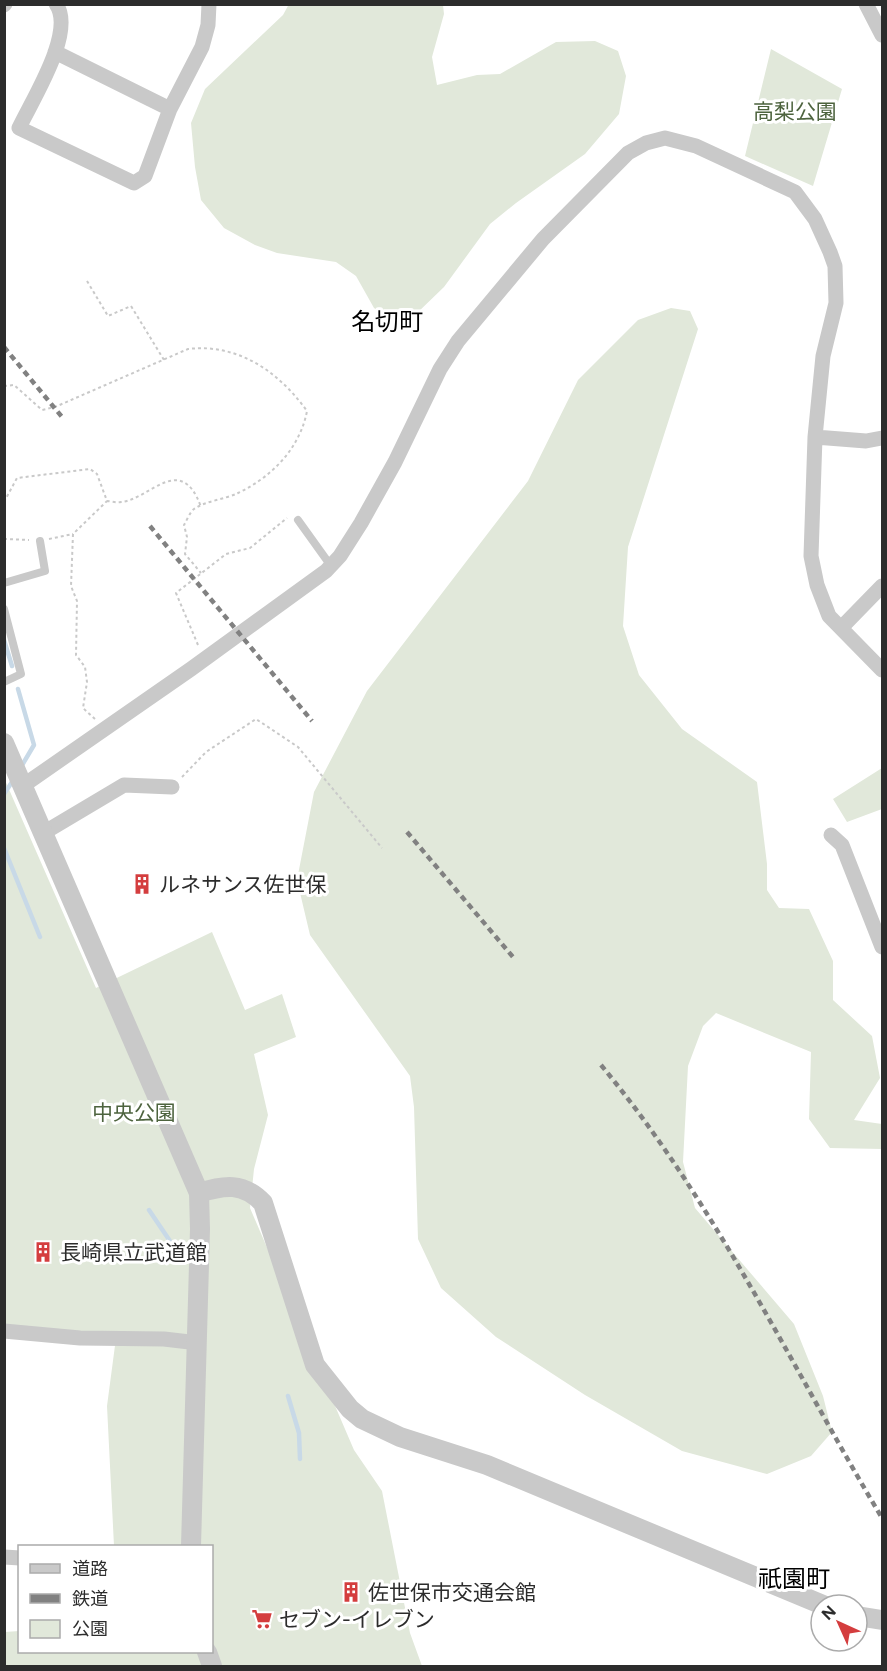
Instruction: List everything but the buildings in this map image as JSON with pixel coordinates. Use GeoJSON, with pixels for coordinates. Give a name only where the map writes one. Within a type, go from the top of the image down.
{"type":"FeatureCollection","features":[{"type":"Feature","properties":{"kind":"street"},"geometry":{"type":"LineString","coordinates":[[56,4],[60,9],[62,31],[55,52],[19,128],[134,183],[145,176],[170,109],[202,46],[208,25],[209,4]]}},
{"type":"Feature","properties":{"kind":"street"},"geometry":{"type":"LineString","coordinates":[[866,4],[882,35]]}},
{"type":"Feature","properties":{"kind":"street"},"geometry":{"type":"LineString","coordinates":[[55,52],[170,109]]}},
{"type":"Feature","properties":{"kind":"street"},"geometry":{"type":"LineString","coordinates":[[23,783],[204,659],[331,566],[340,556],[366,514],[404,444],[440,369],[458,341],[543,239],[628,153],[646,143],[665,138],[696,146],[795,192],[815,219],[835,266],[836,303],[823,356],[815,437],[811,556],[817,585],[830,616],[882,670]]}},
{"type":"Feature","properties":{"kind":"street"},"geometry":{"type":"LineString","coordinates":[[815,437],[866,441],[882,438]]}},
{"type":"Feature","properties":{"kind":"street"},"geometry":{"type":"LineString","coordinates":[[841,628],[882,586]]}},
{"type":"Feature","properties":{"kind":"street"},"geometry":{"type":"LineString","coordinates":[[4,743],[45,832],[199,1193],[198,1342],[191,1545]]}},
{"type":"Feature","properties":{"kind":"street"},"geometry":{"type":"LineString","coordinates":[[45,832],[124,785],[172,787]]}},
{"type":"Feature","properties":{"kind":"street"},"geometry":{"type":"LineString","coordinates":[[831,835],[842,845],[882,947]]}},
{"type":"Feature","properties":{"kind":"street"},"geometry":{"type":"LineString","coordinates":[[199,1193],[224,1186],[237,1187],[253,1193],[263,1203],[315,1365],[330,1387],[362,1419],[400,1437],[487,1464],[809,1599]]}},
{"type":"Feature","properties":{"kind":"street"},"geometry":{"type":"LineString","coordinates":[[4,1331],[198,1342]]}},
{"type":"Feature","properties":{"kind":"lane"},"geometry":{"type":"LineString","coordinates":[[298,520],[331,566]]}},
{"type":"Feature","properties":{"kind":"lane"},"geometry":{"type":"LineString","coordinates":[[4,583],[45,571],[40,541]]}},
{"type":"Feature","properties":{"kind":"lane"},"geometry":{"type":"LineString","coordinates":[[4,609],[21,675],[4,682]]}},
{"type":"Feature","properties":{"kind":"path"},"geometry":{"type":"LineString","coordinates":[[87,281],[108,316],[131,306],[164,360]]}},
{"type":"Feature","properties":{"kind":"path"},"geometry":{"type":"LineString","coordinates":[[4,386],[14,385],[42,410],[55,407],[188,349],[205,347],[240,355],[267,369],[307,411],[303,430],[291,453],[278,466],[240,493],[195,509],[184,525],[187,537],[185,554],[201,573]]}},
{"type":"Feature","properties":{"kind":"path"},"geometry":{"type":"LineString","coordinates":[[4,502],[17,478],[90,469],[97,474],[106,501]]}},
{"type":"Feature","properties":{"kind":"path"},"geometry":{"type":"LineString","coordinates":[[99,721],[91,717],[83,708],[87,682],[85,667],[76,655],[77,601],[71,586],[73,534],[106,501],[122,502],[168,480],[181,482],[191,488],[201,507]]}},
{"type":"Feature","properties":{"kind":"path"},"geometry":{"type":"LineString","coordinates":[[204,659],[176,593],[226,554],[250,548],[288,518],[298,520]]}},
{"type":"Feature","properties":{"kind":"path"},"geometry":{"type":"LineString","coordinates":[[172,787],[206,752],[256,720],[298,747],[382,848]]}},
{"type":"Feature","properties":{"kind":"green space"},"geometry":{"type":"Polygon","coordinates":[[[289,4],[443,5],[444,14],[432,57],[437,85],[477,75],[500,74],[556,42],[595,41],[618,51],[626,76],[619,114],[585,154],[490,224],[444,287],[415,315],[393,320],[374,308],[356,276],[336,262],[277,253],[255,245],[224,228],[201,200],[191,123],[205,89],[283,15],[289,4]]]}},
{"type":"Feature","properties":{"kind":"green space","name":"高梨公園"},"geometry":{"type":"Polygon","coordinates":[[[771,49],[842,89],[813,186],[745,156],[771,49]]]}},
{"type":"Feature","properties":{"kind":"green space"},"geometry":{"type":"Polygon","coordinates":[[[671,308],[690,311],[698,329],[628,547],[623,626],[639,675],[682,729],[757,782],[767,864],[767,890],[779,908],[809,909],[833,961],[833,1000],[872,1036],[880,1078],[854,1120],[882,1124],[882,1149],[830,1148],[809,1119],[811,1052],[716,1013],[703,1026],[688,1066],[683,1162],[695,1208],[794,1324],[823,1396],[832,1432],[811,1456],[767,1474],[682,1451],[585,1395],[496,1337],[441,1288],[418,1239],[414,1107],[410,1076],[310,935],[297,880],[314,792],[367,691],[528,481],[578,380],[638,320],[671,308]]]}},
{"type":"Feature","properties":{"kind":"green space"},"geometry":{"type":"Polygon","coordinates":[[[882,768],[882,809],[847,822],[833,799],[882,768]]]}},
{"type":"Feature","properties":{"kind":"green space","name":"中央公園"},"geometry":{"type":"Polygon","coordinates":[[[4,778],[96,988],[212,932],[245,1010],[282,994],[296,1037],[254,1054],[268,1115],[254,1169],[250,1208],[354,1450],[382,1491],[410,1633],[422,1666],[5,1666],[5,1632],[18,1631],[18,1653],[213,1653],[213,1545],[114,1545],[107,1406],[116,1338],[5,1334],[4,778]]]}},
{"type":"Feature","properties":{"kind":"waterway"},"geometry":{"type":"LineString","coordinates":[[4,640],[12,666]]}},
{"type":"Feature","properties":{"kind":"waterway"},"geometry":{"type":"LineString","coordinates":[[18,689],[34,745],[21,767]]}},
{"type":"Feature","properties":{"kind":"waterway"},"geometry":{"type":"LineString","coordinates":[[4,794],[14,779]]}},
{"type":"Feature","properties":{"kind":"waterway"},"geometry":{"type":"LineString","coordinates":[[4,848],[40,937]]}},
{"type":"Feature","properties":{"kind":"waterway"},"geometry":{"type":"LineString","coordinates":[[149,1210],[174,1247]]}},
{"type":"Feature","properties":{"kind":"waterway"},"geometry":{"type":"LineString","coordinates":[[288,1396],[299,1433],[300,1459]]}},
{"type":"Feature","properties":{"kind":"railway"},"geometry":{"type":"LineString","coordinates":[[4,347],[62,417]]}},
{"type":"Feature","properties":{"kind":"railway"},"geometry":{"type":"LineString","coordinates":[[150,526],[312,721]]}},
{"type":"Feature","properties":{"kind":"railway"},"geometry":{"type":"LineString","coordinates":[[407,832],[513,957]]}},
{"type":"Feature","properties":{"kind":"railway"},"geometry":{"type":"LineString","coordinates":[[601,1065],[642,1118],[716,1228],[882,1518]]}},
{"type":"Feature","properties":{"kind":"place","name":"ルネサンス佐世保"},"geometry":{"type":"Point","coordinates":[142,884]}},
{"type":"Feature","properties":{"kind":"place","name":"長崎県立武道館"},"geometry":{"type":"Point","coordinates":[43,1252]}},
{"type":"Feature","properties":{"kind":"place","name":"佐世保市交通会館"},"geometry":{"type":"Point","coordinates":[351,1592]}},
{"type":"Feature","properties":{"kind":"place","name":"セブン-イレブン"},"geometry":{"type":"Point","coordinates":[262,1619]}},
{"type":"Feature","properties":{"kind":"district","name":"名切町"},"geometry":{"type":"Point","coordinates":[387,321]}},
{"type":"Feature","properties":{"kind":"district","name":"祇園町"},"geometry":{"type":"Point","coordinates":[794,1578]}}]}
